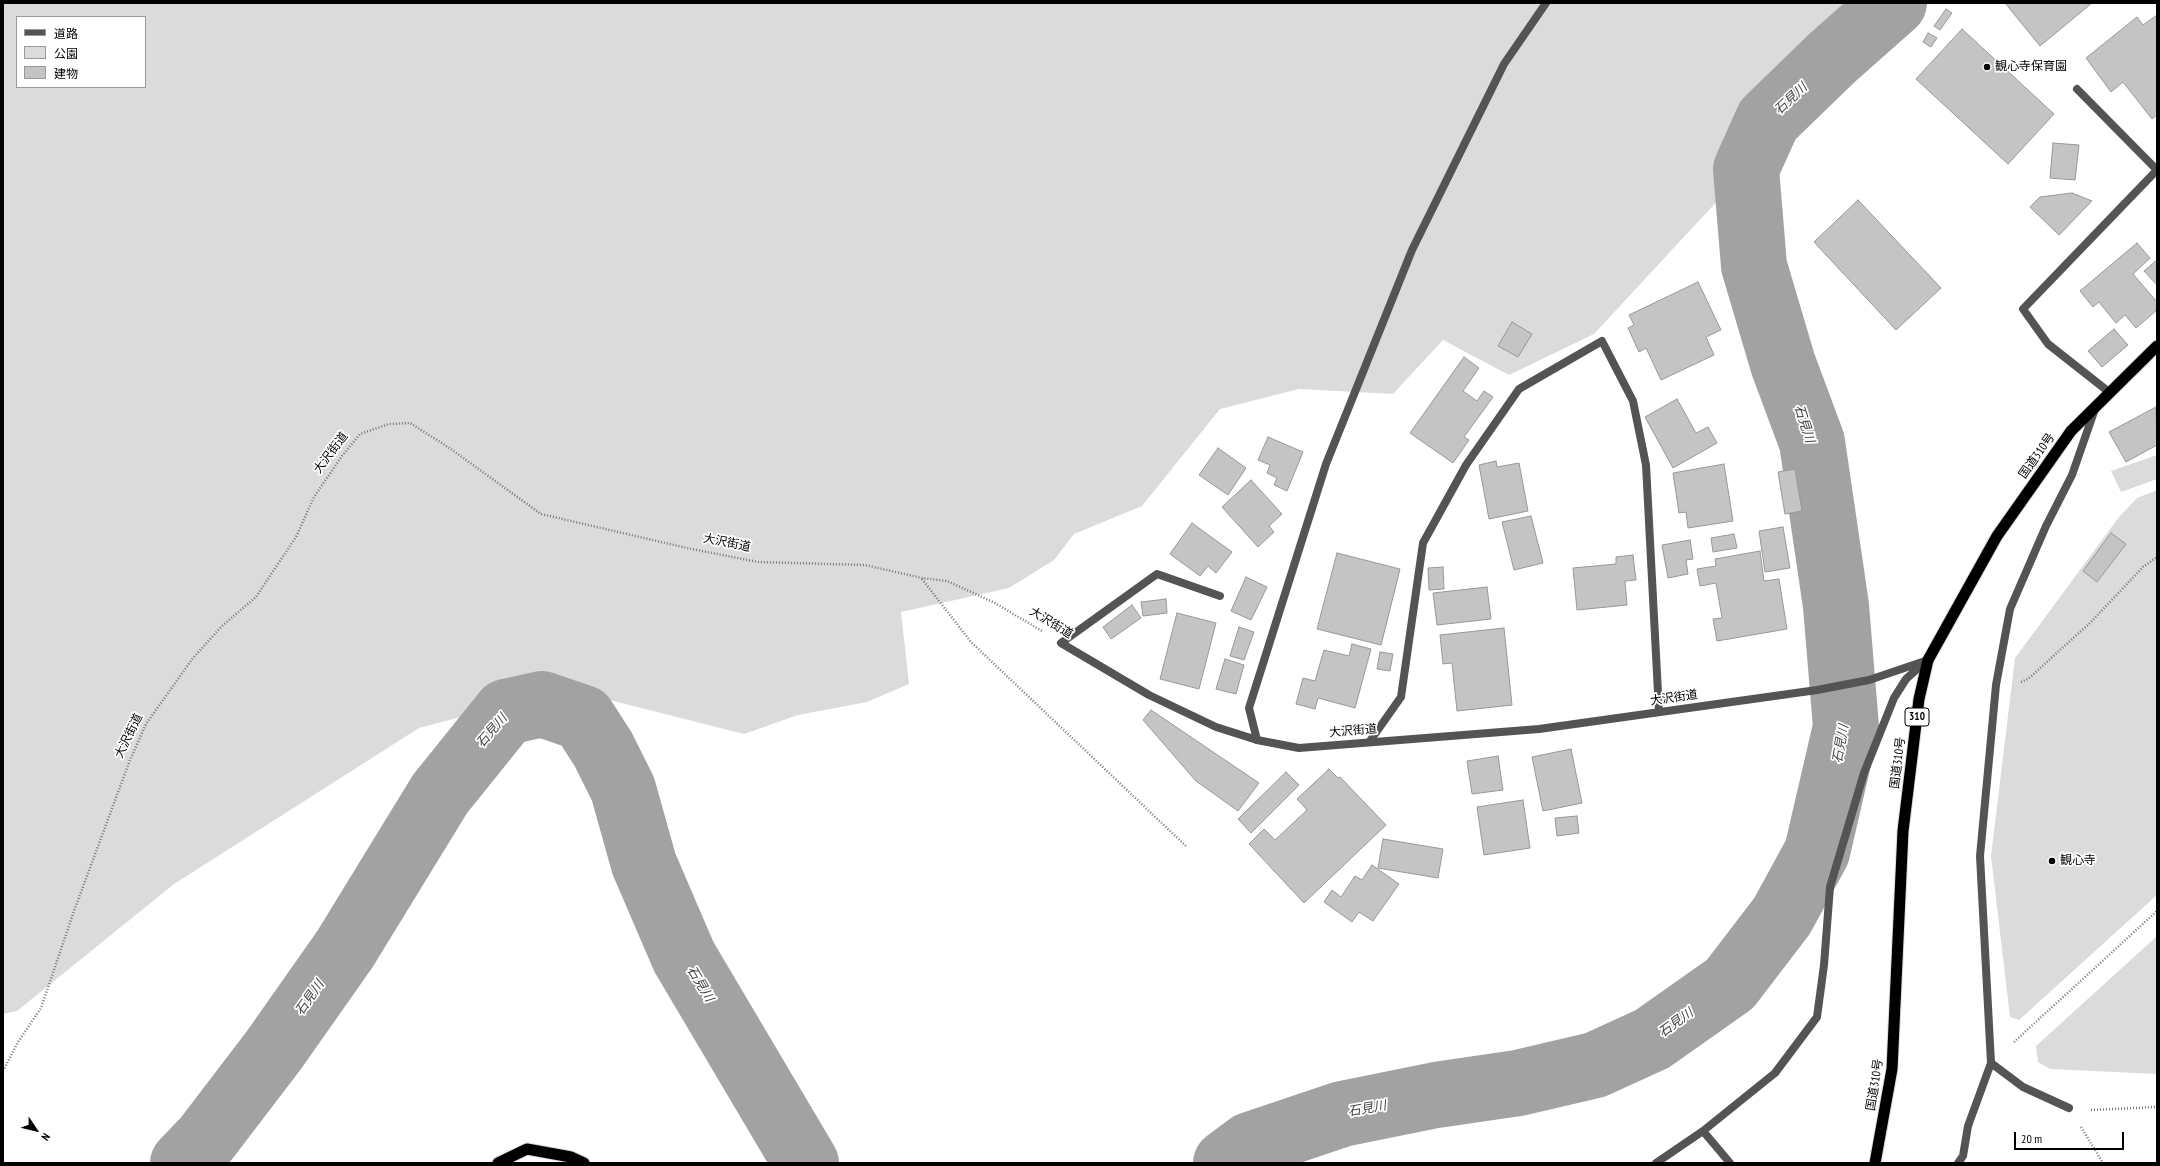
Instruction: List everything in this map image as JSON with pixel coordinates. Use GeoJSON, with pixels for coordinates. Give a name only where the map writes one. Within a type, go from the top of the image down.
{"type":"FeatureCollection","features":[{"type":"Feature","properties":{"kind":"highway","name":"国道310号"},"geometry":{"type":"LineString","coordinates":[[1875,1163],[1892,1069],[1903,831],[1919,699],[1928,660],[1996,536],[2071,431],[2157,346]]}},
{"type":"Feature","properties":{"kind":"highway"},"geometry":{"type":"LineString","coordinates":[[498,1163],[527,1149],[571,1157],[584,1163]]}},
{"type":"Feature","properties":{"kind":"street"},"geometry":{"type":"LineString","coordinates":[[1257,740],[1248,708],[1326,464],[1412,250],[1504,64],[1546,3]]}},
{"type":"Feature","properties":{"kind":"street"},"geometry":{"type":"LineString","coordinates":[[2077,89],[2157,170],[2023,309],[2048,344],[2109,392]]}},
{"type":"Feature","properties":{"kind":"street"},"geometry":{"type":"LineString","coordinates":[[1370,741],[1401,697],[1423,543],[1466,465],[1519,389],[1602,341],[1633,401],[1646,465],[1660,712]]}},
{"type":"Feature","properties":{"kind":"street"},"geometry":{"type":"LineString","coordinates":[[1958,1163],[1962,1156],[1968,1126],[1991,1063],[1980,856],[1995,694],[2010,609],[2046,526],[2072,475],[2096,405]]}},
{"type":"Feature","properties":{"kind":"street"},"geometry":{"type":"LineString","coordinates":[[1061,643],[1157,574],[1220,596]]}},
{"type":"Feature","properties":{"kind":"street","name":"大沢街道"},"geometry":{"type":"LineString","coordinates":[[1061,643],[1149,695],[1216,727],[1257,740],[1299,748],[1370,741],[1413,740],[1539,729],[1817,690],[1868,680],[1928,660]]}},
{"type":"Feature","properties":{"kind":"street"},"geometry":{"type":"LineString","coordinates":[[1656,1163],[1703,1131],[1775,1073],[1817,1017],[1824,965],[1830,887],[1864,773],[1894,698],[1906,679],[1928,660]]}},
{"type":"Feature","properties":{"kind":"street"},"geometry":{"type":"LineString","coordinates":[[1991,1063],[2023,1087],[2069,1108]]}},
{"type":"Feature","properties":{"kind":"street"},"geometry":{"type":"LineString","coordinates":[[1703,1131],[1730,1163]]}},
{"type":"Feature","properties":{"kind":"path","name":"大沢街道"},"geometry":{"type":"LineString","coordinates":[[3,1071],[18,1042],[41,1008],[79,896],[130,760],[146,724],[193,658],[222,626],[256,597],[296,537],[314,497],[342,456],[360,434],[388,424],[410,423],[448,447],[541,514],[563,520],[758,562],[865,565],[922,578],[947,581],[995,603],[1061,643]]}},
{"type":"Feature","properties":{"kind":"path"},"geometry":{"type":"LineString","coordinates":[[1995,694],[2028,679],[2090,623],[2143,567],[2157,557]]}},
{"type":"Feature","properties":{"kind":"path"},"geometry":{"type":"LineString","coordinates":[[922,578],[971,642],[1187,847]]}},
{"type":"Feature","properties":{"kind":"path"},"geometry":{"type":"LineString","coordinates":[[1991,1063],[2157,911]]}},
{"type":"Feature","properties":{"kind":"path"},"geometry":{"type":"LineString","coordinates":[[2069,1108],[2098,1111],[2157,1107]]}},
{"type":"Feature","properties":{"kind":"path"},"geometry":{"type":"LineString","coordinates":[[2069,1108],[2103,1163]]}},
{"type":"Feature","properties":{"kind":"green space"},"geometry":{"type":"Polygon","coordinates":[[[3,3],[1908,3],[1746,170],[1594,334],[1509,375],[1443,340],[1393,394],[1299,389],[1220,409],[1142,506],[1074,534],[1054,560],[1009,588],[901,612],[909,684],[867,702],[798,715],[744,734],[566,689],[419,728],[174,884],[17,1011],[3,1014],[3,3]]]}},
{"type":"Feature","properties":{"kind":"green space"},"geometry":{"type":"Polygon","coordinates":[[[2157,455],[2157,479],[2121,492],[2111,471],[2157,455]]]}},
{"type":"Feature","properties":{"kind":"green space"},"geometry":{"type":"Polygon","coordinates":[[[2157,490],[2157,895],[2019,1020],[2010,1017],[1991,856],[2015,658],[2119,517],[2137,498],[2157,490]]]}},
{"type":"Feature","properties":{"kind":"green space"},"geometry":{"type":"Polygon","coordinates":[[[2157,936],[2157,1074],[2050,1069],[2038,1062],[2036,1046],[2157,936]]]}},
{"type":"Feature","properties":{"kind":"building"},"geometry":{"type":"Polygon","coordinates":[[[2005,3],[2092,3],[2040,46],[2005,3]]]}},
{"type":"Feature","properties":{"kind":"building"},"geometry":{"type":"Polygon","coordinates":[[[1946,9],[1952,13],[1940,30],[1934,26],[1946,9]]]}},
{"type":"Feature","properties":{"kind":"building"},"geometry":{"type":"Polygon","coordinates":[[[2157,15],[2157,115],[2152,119],[2123,82],[2111,92],[2086,58],[2137,17],[2143,25],[2157,15]]]}},
{"type":"Feature","properties":{"kind":"building"},"geometry":{"type":"Polygon","coordinates":[[[1962,29],[2054,114],[2008,164],[1916,79],[1962,29]]]}},
{"type":"Feature","properties":{"kind":"building"},"geometry":{"type":"Polygon","coordinates":[[[1928,33],[1937,38],[1931,47],[1923,42],[1928,33]]]}},
{"type":"Feature","properties":{"kind":"building"},"geometry":{"type":"Polygon","coordinates":[[[2053,143],[2079,145],[2075,180],[2050,178],[2053,143]]]}},
{"type":"Feature","properties":{"kind":"building"},"geometry":{"type":"Polygon","coordinates":[[[2072,193],[2092,201],[2059,235],[2030,207],[2040,197],[2072,193]]]}},
{"type":"Feature","properties":{"kind":"building"},"geometry":{"type":"Polygon","coordinates":[[[1858,200],[1941,288],[1896,330],[1814,242],[1858,200]]]}},
{"type":"Feature","properties":{"kind":"building"},"geometry":{"type":"Polygon","coordinates":[[[2137,243],[2150,258],[2133,274],[2157,302],[2157,310],[2136,328],[2125,315],[2116,323],[2099,302],[2093,307],[2080,291],[2137,243]]]}},
{"type":"Feature","properties":{"kind":"building"},"geometry":{"type":"Polygon","coordinates":[[[2157,260],[2157,285],[2144,271],[2157,260]]]}},
{"type":"Feature","properties":{"kind":"building"},"geometry":{"type":"Polygon","coordinates":[[[1698,282],[1721,330],[1706,337],[1714,355],[1661,380],[1646,348],[1639,352],[1628,328],[1634,325],[1629,315],[1698,282]]]}},
{"type":"Feature","properties":{"kind":"building"},"geometry":{"type":"Polygon","coordinates":[[[1512,322],[1532,334],[1518,357],[1498,346],[1512,322]]]}},
{"type":"Feature","properties":{"kind":"building"},"geometry":{"type":"Polygon","coordinates":[[[2114,329],[2128,345],[2102,367],[2088,351],[2114,329]]]}},
{"type":"Feature","properties":{"kind":"building"},"geometry":{"type":"Polygon","coordinates":[[[1464,357],[1479,368],[1463,391],[1477,401],[1484,391],[1493,397],[1464,437],[1469,440],[1453,463],[1410,433],[1464,357]]]}},
{"type":"Feature","properties":{"kind":"building"},"geometry":{"type":"Polygon","coordinates":[[[1677,399],[1696,433],[1708,427],[1717,443],[1673,468],[1645,417],[1677,399]]]}},
{"type":"Feature","properties":{"kind":"building"},"geometry":{"type":"Polygon","coordinates":[[[2156,407],[2157,445],[2126,462],[2109,432],[2156,407]]]}},
{"type":"Feature","properties":{"kind":"building"},"geometry":{"type":"Polygon","coordinates":[[[1268,437],[1303,452],[1287,491],[1274,485],[1277,478],[1267,473],[1270,465],[1258,460],[1268,437]]]}},
{"type":"Feature","properties":{"kind":"building"},"geometry":{"type":"Polygon","coordinates":[[[1218,448],[1246,468],[1228,495],[1199,475],[1218,448]]]}},
{"type":"Feature","properties":{"kind":"building"},"geometry":{"type":"Polygon","coordinates":[[[1496,461],[1497,467],[1519,463],[1528,511],[1489,519],[1479,465],[1496,461]]]}},
{"type":"Feature","properties":{"kind":"building"},"geometry":{"type":"Polygon","coordinates":[[[1724,464],[1733,521],[1688,528],[1686,512],[1679,513],[1673,473],[1724,464]]]}},
{"type":"Feature","properties":{"kind":"building"},"geometry":{"type":"Polygon","coordinates":[[[1795,469],[1802,511],[1785,514],[1778,472],[1795,469]]]}},
{"type":"Feature","properties":{"kind":"building"},"geometry":{"type":"Polygon","coordinates":[[[1251,480],[1282,514],[1269,526],[1274,532],[1258,547],[1222,507],[1251,480]]]}},
{"type":"Feature","properties":{"kind":"building"},"geometry":{"type":"Polygon","coordinates":[[[1531,516],[1543,563],[1514,570],[1502,522],[1531,516]]]}},
{"type":"Feature","properties":{"kind":"building"},"geometry":{"type":"Polygon","coordinates":[[[1192,523],[1232,552],[1216,573],[1208,566],[1200,576],[1170,554],[1192,523]]]}},
{"type":"Feature","properties":{"kind":"building"},"geometry":{"type":"Polygon","coordinates":[[[1783,527],[1790,568],[1765,572],[1759,531],[1783,527]]]}},
{"type":"Feature","properties":{"kind":"building"},"geometry":{"type":"Polygon","coordinates":[[[2111,533],[2126,544],[2097,582],[2083,571],[2111,533]]]}},
{"type":"Feature","properties":{"kind":"building"},"geometry":{"type":"Polygon","coordinates":[[[1734,534],[1737,548],[1713,552],[1711,538],[1734,534]]]}},
{"type":"Feature","properties":{"kind":"building"},"geometry":{"type":"Polygon","coordinates":[[[1690,540],[1693,559],[1686,560],[1688,574],[1668,578],[1662,545],[1690,540]]]}},
{"type":"Feature","properties":{"kind":"building"},"geometry":{"type":"Polygon","coordinates":[[[1760,551],[1764,581],[1779,579],[1787,629],[1717,641],[1713,619],[1722,618],[1716,583],[1700,586],[1697,569],[1716,566],[1715,559],[1760,551]]]}},
{"type":"Feature","properties":{"kind":"building"},"geometry":{"type":"Polygon","coordinates":[[[1337,553],[1400,569],[1381,645],[1317,629],[1337,553]]]}},
{"type":"Feature","properties":{"kind":"building"},"geometry":{"type":"Polygon","coordinates":[[[1633,555],[1636,580],[1625,581],[1627,605],[1577,610],[1573,568],[1616,564],[1616,557],[1633,555]]]}},
{"type":"Feature","properties":{"kind":"building"},"geometry":{"type":"Polygon","coordinates":[[[1443,567],[1444,589],[1429,590],[1428,568],[1443,567]]]}},
{"type":"Feature","properties":{"kind":"building"},"geometry":{"type":"Polygon","coordinates":[[[1246,577],[1267,587],[1251,620],[1231,611],[1246,577]]]}},
{"type":"Feature","properties":{"kind":"building"},"geometry":{"type":"Polygon","coordinates":[[[1487,587],[1491,619],[1437,625],[1433,593],[1487,587]]]}},
{"type":"Feature","properties":{"kind":"building"},"geometry":{"type":"Polygon","coordinates":[[[1166,599],[1167,613],[1143,616],[1141,602],[1166,599]]]}},
{"type":"Feature","properties":{"kind":"building"},"geometry":{"type":"Polygon","coordinates":[[[1132,605],[1141,618],[1111,639],[1103,627],[1132,605]]]}},
{"type":"Feature","properties":{"kind":"building"},"geometry":{"type":"Polygon","coordinates":[[[1177,613],[1216,623],[1199,689],[1160,679],[1177,613]]]}},
{"type":"Feature","properties":{"kind":"building"},"geometry":{"type":"Polygon","coordinates":[[[1239,627],[1254,632],[1244,660],[1230,656],[1239,627]]]}},
{"type":"Feature","properties":{"kind":"building"},"geometry":{"type":"Polygon","coordinates":[[[1504,628],[1512,705],[1457,711],[1452,663],[1443,664],[1440,635],[1504,628]]]}},
{"type":"Feature","properties":{"kind":"building"},"geometry":{"type":"Polygon","coordinates":[[[1352,644],[1371,649],[1355,708],[1318,698],[1315,709],[1296,704],[1303,678],[1315,681],[1324,650],[1349,656],[1352,644]]]}},
{"type":"Feature","properties":{"kind":"building"},"geometry":{"type":"Polygon","coordinates":[[[1380,652],[1393,654],[1390,671],[1377,669],[1380,652]]]}},
{"type":"Feature","properties":{"kind":"building"},"geometry":{"type":"Polygon","coordinates":[[[1225,659],[1244,665],[1236,694],[1216,689],[1225,659]]]}},
{"type":"Feature","properties":{"kind":"building"},"geometry":{"type":"Polygon","coordinates":[[[1151,710],[1259,783],[1238,811],[1196,781],[1143,720],[1151,710]]]}},
{"type":"Feature","properties":{"kind":"building"},"geometry":{"type":"Polygon","coordinates":[[[1571,749],[1582,803],[1543,811],[1532,757],[1571,749]]]}},
{"type":"Feature","properties":{"kind":"building"},"geometry":{"type":"Polygon","coordinates":[[[1498,756],[1503,790],[1472,794],[1467,761],[1498,756]]]}},
{"type":"Feature","properties":{"kind":"building"},"geometry":{"type":"Polygon","coordinates":[[[1329,769],[1338,778],[1340,777],[1386,825],[1304,903],[1249,844],[1264,829],[1275,840],[1307,810],[1297,799],[1329,769]]]}},
{"type":"Feature","properties":{"kind":"building"},"geometry":{"type":"Polygon","coordinates":[[[1286,772],[1299,785],[1251,833],[1238,819],[1286,772]]]}},
{"type":"Feature","properties":{"kind":"building"},"geometry":{"type":"Polygon","coordinates":[[[1523,800],[1530,848],[1484,855],[1477,807],[1523,800]]]}},
{"type":"Feature","properties":{"kind":"building"},"geometry":{"type":"Polygon","coordinates":[[[1577,816],[1579,833],[1557,836],[1555,818],[1577,816]]]}},
{"type":"Feature","properties":{"kind":"building"},"geometry":{"type":"Polygon","coordinates":[[[1383,839],[1443,849],[1438,878],[1378,868],[1383,839]]]}},
{"type":"Feature","properties":{"kind":"building"},"geometry":{"type":"Polygon","coordinates":[[[1372,865],[1399,884],[1373,921],[1359,912],[1352,922],[1324,902],[1332,890],[1341,897],[1355,876],[1362,880],[1372,865]]]}},
{"type":"Feature","properties":{"kind":"waterway","name":"石見川"},"geometry":{"type":"LineString","coordinates":[[1226,1163],[1250,1145],[1342,1114],[1436,1095],[1518,1083],[1595,1065],[1652,1039],[1730,984],[1782,916],[1817,852],[1846,727],[1836,606],[1812,442],[1783,364],[1754,266],[1746,169],[1768,120],[1832,58],[1894,3]]}},
{"type":"Feature","properties":{"kind":"waterway","name":"石見川"},"geometry":{"type":"LineString","coordinates":[[183,1163],[206,1139],[274,1050],[345,949],[440,794],[506,712],[542,704],[583,718],[603,749],[623,789],[644,864],[684,957],[806,1163]]}},
{"type":"Feature","properties":{"kind":"place","name":"観心寺保育園"},"geometry":{"type":"Point","coordinates":[1987,67]}},
{"type":"Feature","properties":{"kind":"place","name":"観心寺"},"geometry":{"type":"Point","coordinates":[2052,861]}}]}
